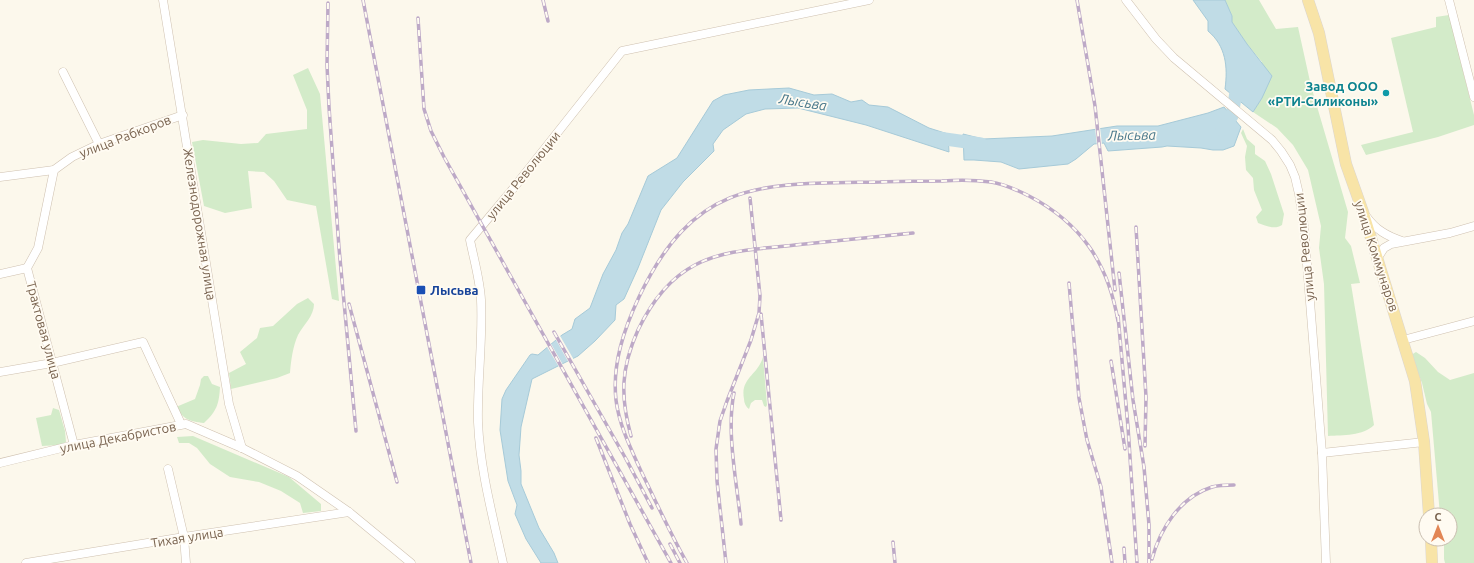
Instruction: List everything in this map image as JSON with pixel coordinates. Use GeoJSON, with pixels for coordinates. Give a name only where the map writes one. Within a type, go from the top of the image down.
{"type":"FeatureCollection","features":[{"type":"Feature","properties":{"kind":"main road","name":"улица Коммунаров"},"geometry":{"type":"LineString","coordinates":[[1308,0],[1320,40],[1346,164],[1363,212],[1415,381],[1424,442],[1428,507]]}},
{"type":"Feature","properties":{"kind":"main road"},"geometry":{"type":"LineString","coordinates":[[1431,547],[1432,563]]}},
{"type":"Feature","properties":{"kind":"street","name":"Железнодорожная улица"},"geometry":{"type":"LineString","coordinates":[[163,0],[183,114],[229,404],[242,448]]}},
{"type":"Feature","properties":{"kind":"street","name":"улица Революции"},"geometry":{"type":"LineString","coordinates":[[503,563],[481,452],[478,416],[481,299],[480,286],[470,240],[622,51],[869,0]]}},
{"type":"Feature","properties":{"kind":"street","name":"улица Революции"},"geometry":{"type":"LineString","coordinates":[[1126,0],[1165,49],[1206,86],[1272,140],[1286,157],[1292,170],[1302,207],[1322,453],[1326,563]]}},
{"type":"Feature","properties":{"kind":"street"},"geometry":{"type":"LineString","coordinates":[[1449,0],[1474,97]]}},
{"type":"Feature","properties":{"kind":"street"},"geometry":{"type":"LineString","coordinates":[[63,72],[99,144]]}},
{"type":"Feature","properties":{"kind":"street","name":"улица Рабкоров"},"geometry":{"type":"LineString","coordinates":[[0,177],[54,170],[72,157],[99,144],[183,114]]}},
{"type":"Feature","properties":{"kind":"street","name":"Трактовая улица"},"geometry":{"type":"LineString","coordinates":[[54,170],[38,248],[27,268],[74,446]]}},
{"type":"Feature","properties":{"kind":"street"},"geometry":{"type":"LineString","coordinates":[[1363,212],[1371,223],[1386,235],[1403,241]]}},
{"type":"Feature","properties":{"kind":"street"},"geometry":{"type":"LineString","coordinates":[[1377,259],[1384,248],[1391,244],[1450,233],[1474,226]]}},
{"type":"Feature","properties":{"kind":"street"},"geometry":{"type":"LineString","coordinates":[[0,274],[27,268]]}},
{"type":"Feature","properties":{"kind":"street"},"geometry":{"type":"LineString","coordinates":[[1403,340],[1474,322]]}},
{"type":"Feature","properties":{"kind":"street"},"geometry":{"type":"LineString","coordinates":[[0,372],[52,363],[143,342],[181,424]]}},
{"type":"Feature","properties":{"kind":"street","name":"улица Декабристов"},"geometry":{"type":"LineString","coordinates":[[0,463],[74,446],[186,424],[242,448],[297,476],[349,512],[411,563]]}},
{"type":"Feature","properties":{"kind":"street"},"geometry":{"type":"LineString","coordinates":[[1322,453],[1424,442]]}},
{"type":"Feature","properties":{"kind":"street"},"geometry":{"type":"LineString","coordinates":[[168,469],[184,537],[186,563]]}},
{"type":"Feature","properties":{"kind":"street","name":"Тихая улица"},"geometry":{"type":"LineString","coordinates":[[26,563],[349,512]]}},
{"type":"Feature","properties":{"kind":"green space"},"geometry":{"type":"Polygon","coordinates":[[[1225,0],[1259,0],[1276,29],[1298,27],[1311,86],[1348,212],[1345,238],[1351,246],[1360,283],[1351,284],[1374,425],[1359,433],[1328,436],[1324,284],[1319,248],[1321,226],[1308,170],[1293,145],[1277,128],[1253,112],[1262,98],[1262,62],[1232,22],[1232,16],[1225,0]]]}},
{"type":"Feature","properties":{"kind":"green space"},"geometry":{"type":"Polygon","coordinates":[[[1449,15],[1474,115],[1474,125],[1438,137],[1366,155],[1361,145],[1413,132],[1391,38],[1436,27],[1436,17],[1449,15]]]}},
{"type":"Feature","properties":{"kind":"green space"},"geometry":{"type":"Polygon","coordinates":[[[308,68],[320,94],[339,301],[332,299],[316,206],[287,200],[274,181],[264,172],[248,171],[252,208],[225,213],[204,206],[192,142],[203,140],[241,144],[258,143],[266,134],[307,129],[307,110],[293,75],[308,68]]]}},
{"type":"Feature","properties":{"kind":"green space"},"geometry":{"type":"Polygon","coordinates":[[[1243,129],[1247,139],[1255,146],[1255,154],[1265,161],[1271,174],[1284,214],[1282,225],[1270,227],[1258,223],[1256,217],[1262,210],[1254,190],[1253,178],[1246,170],[1245,157],[1247,146],[1241,133],[1243,129]]]}},
{"type":"Feature","properties":{"kind":"green space"},"geometry":{"type":"Polygon","coordinates":[[[308,298],[314,304],[314,308],[311,316],[296,339],[292,353],[290,373],[277,378],[231,389],[229,373],[246,364],[240,352],[257,338],[260,328],[273,326],[297,304],[308,298]]]}},
{"type":"Feature","properties":{"kind":"green space"},"geometry":{"type":"Polygon","coordinates":[[[1416,352],[1425,358],[1438,372],[1450,380],[1474,373],[1474,563],[1445,563],[1444,547],[1458,547],[1458,507],[1439,507],[1431,412],[1411,355],[1416,352]]]}},
{"type":"Feature","properties":{"kind":"green space"},"geometry":{"type":"Polygon","coordinates":[[[763,357],[767,405],[766,407],[764,406],[762,400],[755,400],[751,403],[749,409],[744,402],[743,392],[747,381],[761,363],[763,357]]]}},
{"type":"Feature","properties":{"kind":"green space"},"geometry":{"type":"Polygon","coordinates":[[[204,376],[208,376],[212,384],[220,387],[219,398],[215,411],[204,423],[187,419],[176,407],[195,399],[201,379],[204,376]]]}},
{"type":"Feature","properties":{"kind":"green space"},"geometry":{"type":"Polygon","coordinates":[[[53,408],[59,410],[65,431],[66,442],[60,445],[42,446],[36,418],[51,415],[53,408]]]}},
{"type":"Feature","properties":{"kind":"green space"},"geometry":{"type":"Polygon","coordinates":[[[193,436],[289,477],[321,504],[321,511],[303,513],[300,503],[281,491],[259,482],[230,477],[210,464],[197,448],[189,443],[179,443],[177,437],[193,436]]]}},
{"type":"Feature","properties":{"kind":"water"},"geometry":{"type":"Polygon","coordinates":[[[1193,0],[1225,0],[1232,16],[1232,22],[1272,76],[1262,98],[1253,112],[1225,89],[1226,65],[1222,50],[1219,43],[1208,31],[1208,21],[1193,0]]]}},
{"type":"Feature","properties":{"kind":"water"},"geometry":{"type":"Polygon","coordinates":[[[789,88],[814,95],[832,94],[851,102],[862,100],[869,105],[888,107],[929,128],[948,134],[949,152],[866,125],[798,108],[765,109],[746,114],[723,130],[713,144],[714,151],[683,182],[661,210],[624,299],[616,305],[615,320],[578,356],[532,379],[521,427],[519,455],[521,484],[539,528],[554,553],[558,563],[541,563],[526,539],[515,514],[517,505],[508,481],[500,430],[502,399],[506,390],[530,355],[538,355],[562,335],[572,329],[575,319],[590,308],[603,274],[616,250],[622,233],[628,224],[648,176],[677,158],[713,101],[724,95],[749,90],[789,88]]]}},
{"type":"Feature","properties":{"kind":"water"},"geometry":{"type":"Polygon","coordinates":[[[1224,107],[1241,127],[1234,146],[1223,150],[1167,146],[1108,151],[1104,143],[1094,144],[1068,164],[1019,169],[1001,162],[964,160],[963,134],[983,139],[1052,136],[1117,126],[1158,126],[1208,113],[1224,107]]]}},
{"type":"Feature","properties":{"kind":"pier"},"geometry":{"type":"Polygon","coordinates":[[[1095,127],[1100,127],[1102,145],[1097,146],[1095,127]]]}},
{"type":"Feature","properties":{"kind":"pier"},"geometry":{"type":"Polygon","coordinates":[[[559,334],[574,360],[569,363],[555,338],[559,334]]]}},
{"type":"Feature","properties":{"kind":"pier"},"geometry":{"type":"Polygon","coordinates":[[[550,342],[563,365],[559,367],[546,345],[550,342]]]}},
{"type":"Feature","properties":{"kind":"waterway","name":"Лысьва"},"geometry":{"type":"LineString","coordinates":[[1222,130],[1232,116],[1238,80]]}},
{"type":"Feature","properties":{"kind":"waterway","name":"Лысьва"},"geometry":{"type":"LineString","coordinates":[[931,137],[981,144]]}},
{"type":"Feature","properties":{"kind":"railway"},"geometry":{"type":"LineString","coordinates":[[363,0],[471,563]]}},
{"type":"Feature","properties":{"kind":"railway"},"geometry":{"type":"LineString","coordinates":[[543,0],[548,21]]}},
{"type":"Feature","properties":{"kind":"railway"},"geometry":{"type":"LineString","coordinates":[[1077,0],[1095,106],[1115,290]]}},
{"type":"Feature","properties":{"kind":"railway"},"geometry":{"type":"LineString","coordinates":[[328,3],[327,65],[329,107],[339,248],[356,431]]}},
{"type":"Feature","properties":{"kind":"railway"},"geometry":{"type":"LineString","coordinates":[[418,18],[424,109],[431,131],[444,157],[671,563]]}},
{"type":"Feature","properties":{"kind":"railway"},"geometry":{"type":"LineString","coordinates":[[687,563],[663,517],[626,437],[620,419],[615,387],[620,347],[639,297],[661,258],[684,229],[709,208],[737,195],[767,188],[801,184],[960,180],[985,181],[1001,184],[1024,194],[1047,207],[1077,232],[1099,263],[1107,281],[1118,321]]}},
{"type":"Feature","properties":{"kind":"railway"},"geometry":{"type":"LineString","coordinates":[[726,563],[717,481],[716,449],[720,421],[751,340],[759,313],[760,296],[750,198]]}},
{"type":"Feature","properties":{"kind":"railway"},"geometry":{"type":"LineString","coordinates":[[1136,227],[1146,397],[1145,446]]}},
{"type":"Feature","properties":{"kind":"railway"},"geometry":{"type":"LineString","coordinates":[[631,436],[625,408],[624,382],[625,370],[632,344],[643,320],[655,301],[661,293],[685,271],[707,260],[744,250],[913,233]]}},
{"type":"Feature","properties":{"kind":"railway"},"geometry":{"type":"LineString","coordinates":[[1119,273],[1133,400],[1144,467],[1149,525],[1149,563]]}},
{"type":"Feature","properties":{"kind":"railway"},"geometry":{"type":"LineString","coordinates":[[1069,283],[1079,398],[1087,440],[1101,487],[1112,563]]}},
{"type":"Feature","properties":{"kind":"railway"},"geometry":{"type":"LineString","coordinates":[[349,304],[397,482]]}},
{"type":"Feature","properties":{"kind":"railway"},"geometry":{"type":"LineString","coordinates":[[761,314],[781,520]]}},
{"type":"Feature","properties":{"kind":"railway"},"geometry":{"type":"LineString","coordinates":[[1118,316],[1128,427],[1137,563]]}},
{"type":"Feature","properties":{"kind":"railway"},"geometry":{"type":"LineString","coordinates":[[554,332],[652,508]]}},
{"type":"Feature","properties":{"kind":"railway"},"geometry":{"type":"LineString","coordinates":[[1111,361],[1125,449]]}},
{"type":"Feature","properties":{"kind":"railway"},"geometry":{"type":"LineString","coordinates":[[734,393],[731,424],[741,524]]}},
{"type":"Feature","properties":{"kind":"railway"},"geometry":{"type":"LineString","coordinates":[[596,438],[630,524],[648,563]]}},
{"type":"Feature","properties":{"kind":"railway"},"geometry":{"type":"LineString","coordinates":[[1152,559],[1160,536],[1181,506],[1190,498],[1212,487],[1220,485],[1234,485]]}},
{"type":"Feature","properties":{"kind":"railway"},"geometry":{"type":"LineString","coordinates":[[893,542],[895,563]]}},
{"type":"Feature","properties":{"kind":"railway"},"geometry":{"type":"LineString","coordinates":[[670,544],[680,563]]}},
{"type":"Feature","properties":{"kind":"railway"},"geometry":{"type":"LineString","coordinates":[[1124,548],[1125,563]]}},
{"type":"Feature","properties":{"kind":"place","name":"Завод ООО «РТИ-Силиконы»"},"geometry":{"type":"Point","coordinates":[1386,93]}},
{"type":"Feature","properties":{"kind":"place","name":"Лысьва"},"geometry":{"type":"Point","coordinates":[421,290]}}]}
